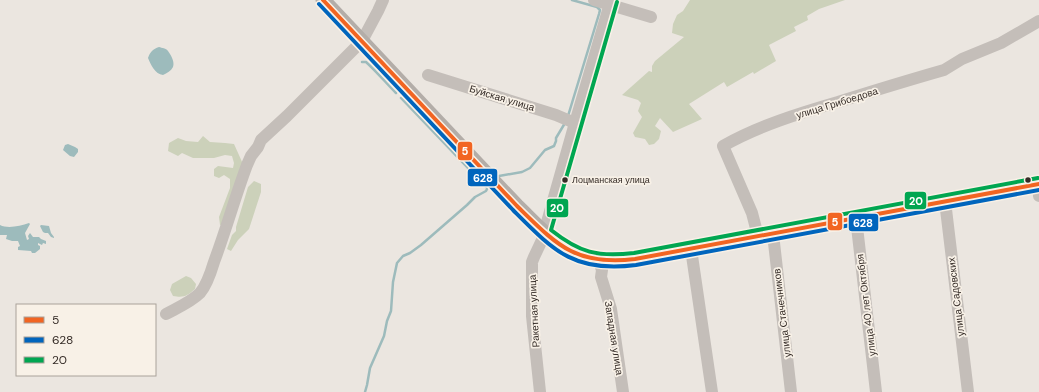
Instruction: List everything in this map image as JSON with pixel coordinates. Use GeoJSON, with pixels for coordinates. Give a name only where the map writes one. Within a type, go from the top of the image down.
{"type":"FeatureCollection","features":[{"type":"Feature","properties":{"kind":"main road"},"geometry":{"type":"LineString","coordinates":[[323,0],[517,206],[544,232],[564,248],[582,257],[599,261],[630,260],[945,201],[1038,188]]}},
{"type":"Feature","properties":{"kind":"street"},"geometry":{"type":"LineString","coordinates":[[166,314],[200,293],[202,290],[225,234],[247,165],[261,140],[362,41],[383,0]]}},
{"type":"Feature","properties":{"kind":"street"},"geometry":{"type":"LineString","coordinates":[[594,0],[611,2],[651,17]]}},
{"type":"Feature","properties":{"kind":"street","name":"Ракетная улица"},"geometry":{"type":"LineString","coordinates":[[540,392],[532,316],[532,270],[534,257],[544,232],[611,2]]}},
{"type":"Feature","properties":{"kind":"street","name":"улица Грибоедова"},"geometry":{"type":"LineString","coordinates":[[765,235],[752,213],[723,146],[733,140],[776,122],[944,70],[962,59],[1001,43],[1039,21]]}},
{"type":"Feature","properties":{"kind":"street","name":"Буйская улица"},"geometry":{"type":"LineString","coordinates":[[428,76],[556,115],[575,123]]}},
{"type":"Feature","properties":{"kind":"street","name":"улица Садовских"},"geometry":{"type":"LineString","coordinates":[[945,201],[968,392]]}},
{"type":"Feature","properties":{"kind":"street","name":"улица 40 лет Октября"},"geometry":{"type":"LineString","coordinates":[[856,218],[876,392]]}},
{"type":"Feature","properties":{"kind":"street","name":"улица Стачечников"},"geometry":{"type":"LineString","coordinates":[[765,235],[791,392]]}},
{"type":"Feature","properties":{"kind":"street"},"geometry":{"type":"LineString","coordinates":[[691,249],[712,392]]}},
{"type":"Feature","properties":{"kind":"street","name":"Западная улица"},"geometry":{"type":"LineString","coordinates":[[599,261],[602,270],[602,281],[611,309],[622,392]]}},
{"type":"Feature","properties":{"kind":"green space"},"geometry":{"type":"Polygon","coordinates":[[[690,0],[845,0],[819,9],[807,16],[808,20],[794,27],[796,31],[769,45],[776,61],[727,87],[724,82],[689,104],[702,119],[673,132],[660,118],[655,126],[661,131],[659,139],[654,144],[649,145],[645,139],[635,137],[633,133],[642,117],[638,111],[641,103],[638,100],[622,95],[649,71],[652,72],[652,66],[655,61],[684,37],[672,33],[673,24],[677,15],[683,11],[690,0]]]}},
{"type":"Feature","properties":{"kind":"green space"},"geometry":{"type":"Polygon","coordinates":[[[203,136],[210,142],[234,144],[243,164],[225,224],[220,225],[219,217],[230,188],[230,179],[224,175],[219,178],[214,176],[214,169],[218,166],[233,168],[234,163],[232,156],[225,155],[214,158],[193,158],[182,153],[178,156],[168,151],[169,143],[178,138],[186,141],[198,142],[203,136]]]}},
{"type":"Feature","properties":{"kind":"green space"},"geometry":{"type":"Polygon","coordinates":[[[254,181],[261,184],[261,192],[249,229],[238,240],[231,251],[227,249],[232,235],[236,231],[248,187],[254,181]]]}},
{"type":"Feature","properties":{"kind":"green space"},"geometry":{"type":"Polygon","coordinates":[[[186,276],[191,278],[196,284],[195,289],[185,296],[173,296],[170,290],[172,284],[186,276]]]}},
{"type":"Feature","properties":{"kind":"water"},"geometry":{"type":"Polygon","coordinates":[[[159,47],[167,50],[173,63],[171,70],[163,75],[156,71],[148,58],[152,51],[159,47]]]}},
{"type":"Feature","properties":{"kind":"water"},"geometry":{"type":"Polygon","coordinates":[[[68,144],[78,149],[78,152],[74,157],[70,156],[63,150],[65,145],[68,144]]]}},
{"type":"Feature","properties":{"kind":"water"},"geometry":{"type":"Polygon","coordinates":[[[30,224],[25,233],[27,240],[29,239],[28,236],[30,233],[33,237],[39,237],[46,241],[46,244],[43,243],[42,245],[38,243],[40,249],[35,253],[32,253],[31,251],[18,250],[18,247],[20,246],[18,241],[6,239],[7,235],[0,235],[0,225],[10,227],[30,224]]]}},
{"type":"Feature","properties":{"kind":"water"},"geometry":{"type":"Polygon","coordinates":[[[40,226],[49,226],[54,238],[48,233],[43,232],[40,226]]]}},
{"type":"Feature","properties":{"kind":"waterway"},"geometry":{"type":"LineString","coordinates":[[568,116],[600,10],[597,7],[572,0]]}},
{"type":"Feature","properties":{"kind":"waterway"},"geometry":{"type":"LineString","coordinates":[[362,62],[366,62],[396,93]]}},
{"type":"Feature","properties":{"kind":"waterway"},"geometry":{"type":"LineString","coordinates":[[401,98],[487,188]]}},
{"type":"Feature","properties":{"kind":"waterway"},"geometry":{"type":"LineString","coordinates":[[499,176],[522,172],[530,168],[545,150],[554,146],[556,138],[565,123]]}},
{"type":"Feature","properties":{"kind":"waterway"},"geometry":{"type":"LineString","coordinates":[[365,392],[370,368],[384,336],[391,311],[393,282],[397,263],[403,256],[421,245],[475,197],[486,191],[488,187]]}},
{"type":"Feature","properties":{"kind":"transit line","name":"5"},"geometry":{"type":"LineString","coordinates":[[323,0],[517,206],[556,242],[568,250],[582,256],[614,260],[635,259],[1039,184]]}},
{"type":"Feature","properties":{"kind":"transit line","name":"20"},"geometry":{"type":"LineString","coordinates":[[617,2],[551,230],[561,238],[580,248],[599,254],[634,253],[1038,178]]}},
{"type":"Feature","properties":{"kind":"transit line","name":"628"},"geometry":{"type":"LineString","coordinates":[[319,4],[513,210],[541,237],[554,248],[567,256],[596,266],[615,267],[636,265],[1039,190]]}},
{"type":"Feature","properties":{"kind":"place","name":"Лоцманская улица"},"geometry":{"type":"Point","coordinates":[565,180]}}]}
